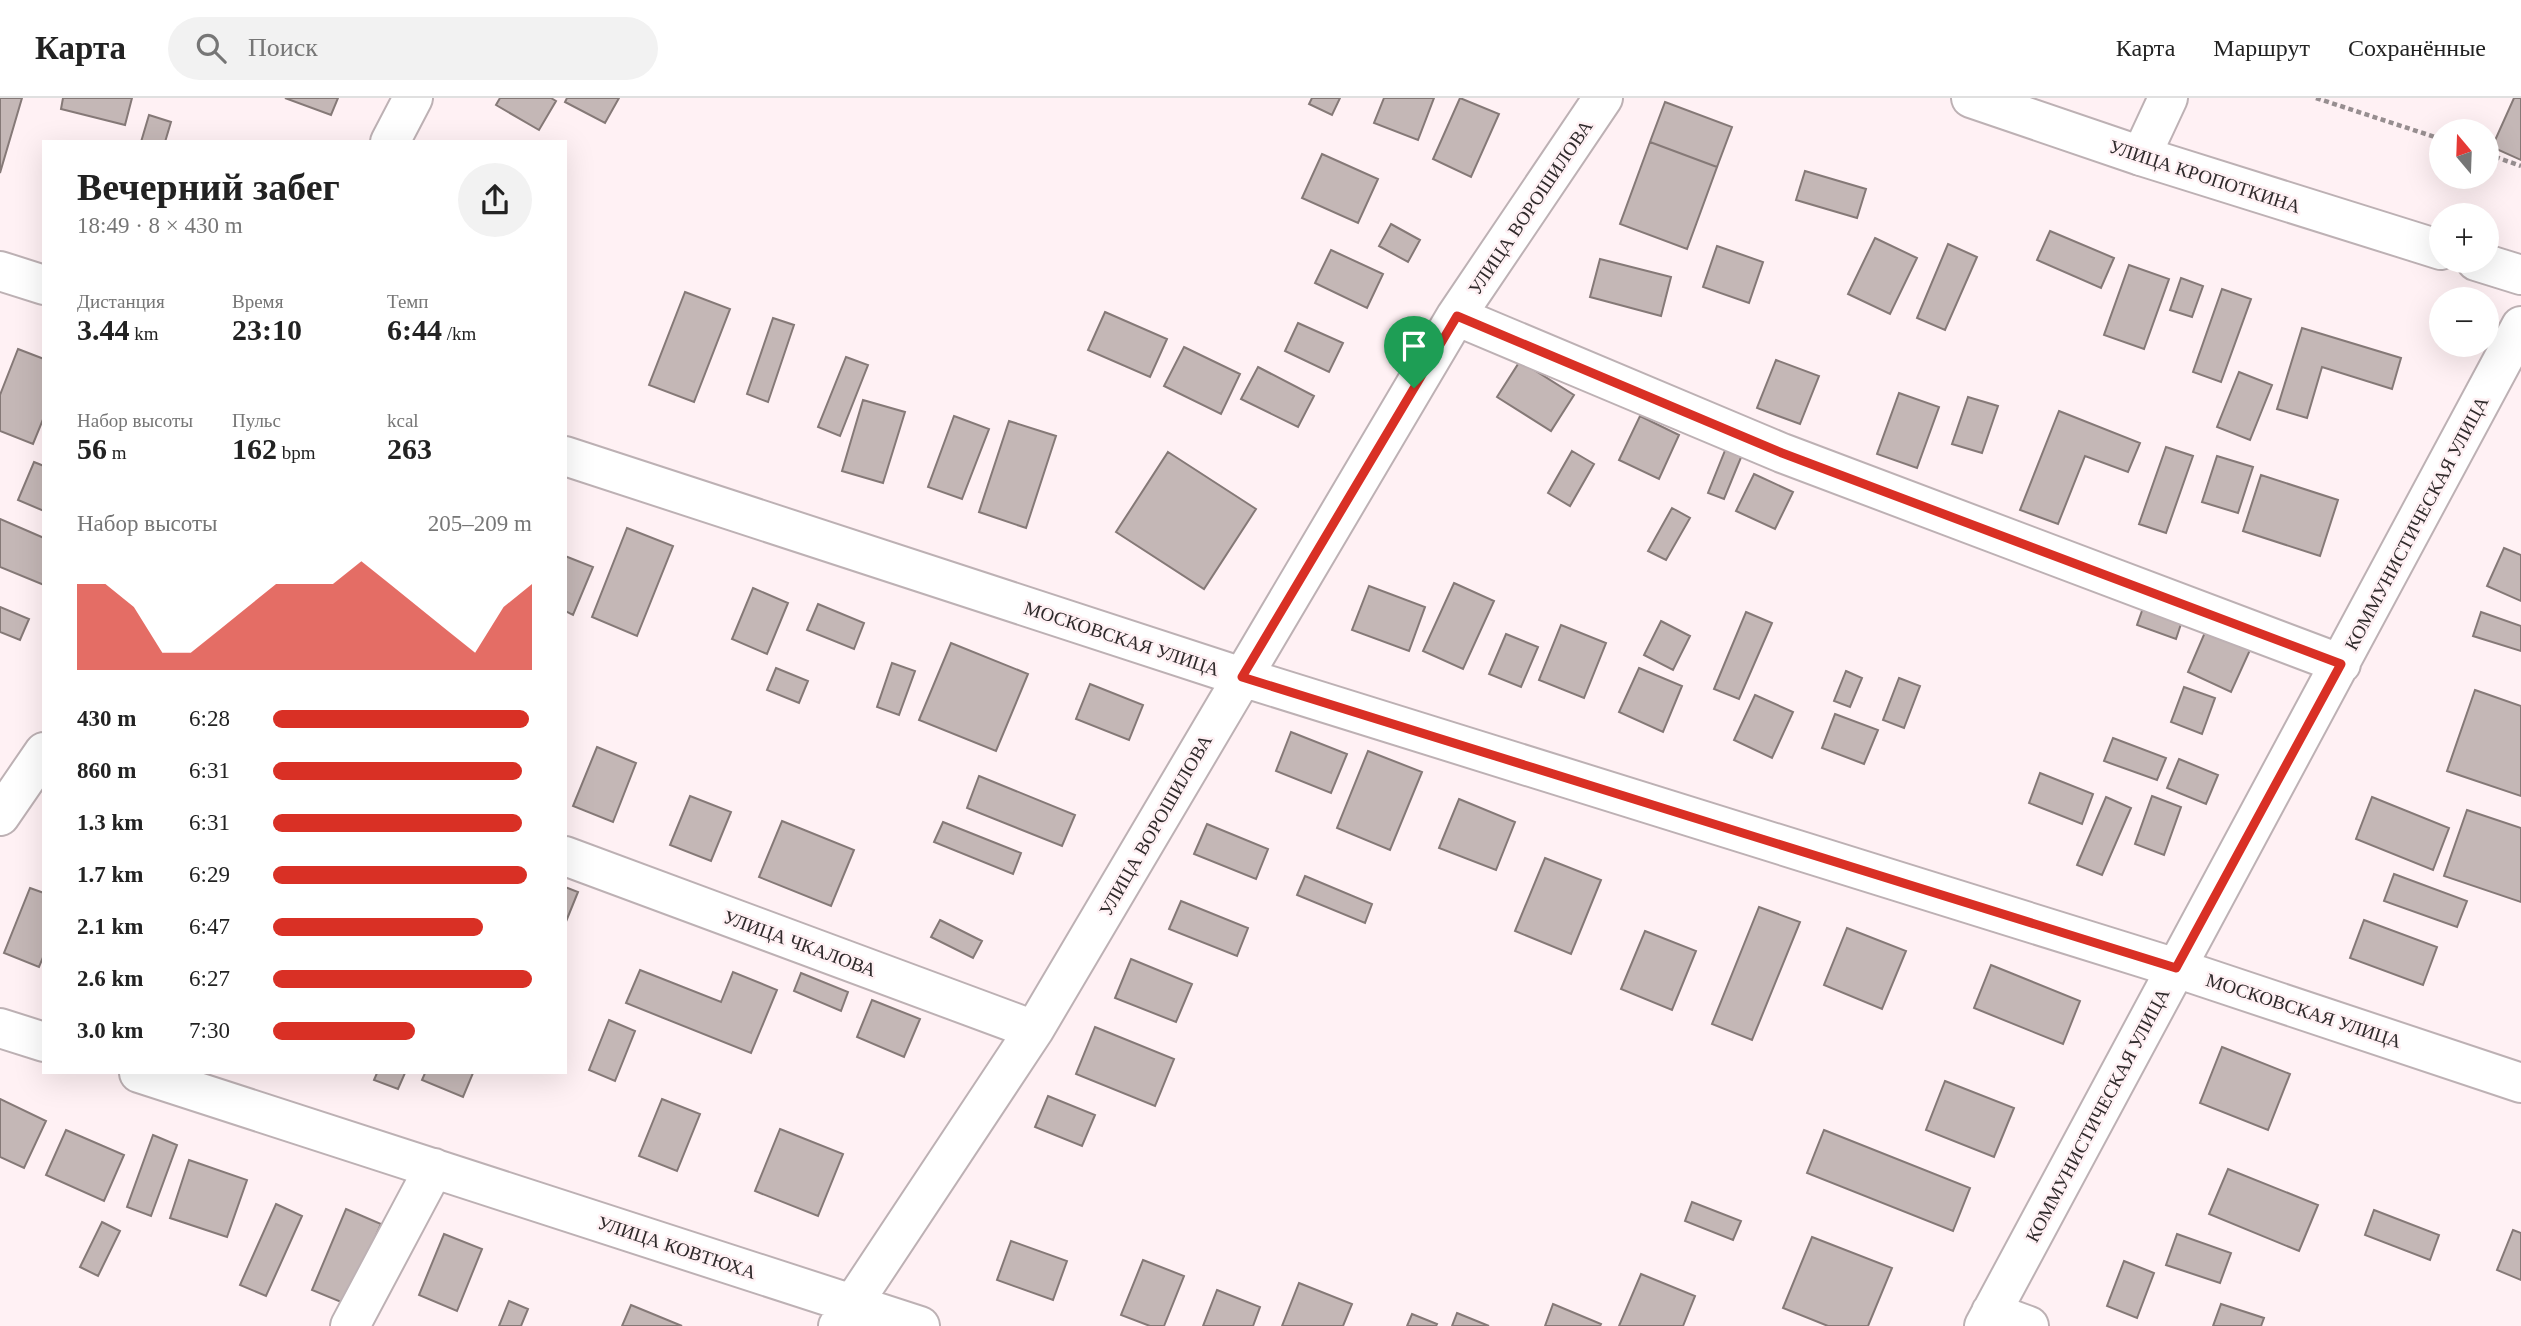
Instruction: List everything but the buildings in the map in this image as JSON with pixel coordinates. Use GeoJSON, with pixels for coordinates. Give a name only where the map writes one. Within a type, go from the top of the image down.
{"type":"FeatureCollection","features":[{"type":"Feature","properties":{"kind":"street"},"geometry":{"type":"LineString","coordinates":[[391,140],[413,98]]}},
{"type":"Feature","properties":{"kind":"street","name":"УЛИЦА ВОРОШИЛОВА"},"geometry":{"type":"LineString","coordinates":[[845,1315],[1034,1030],[1457,316],[1603,98]]}},
{"type":"Feature","properties":{"kind":"street","name":"УЛИЦА КРОПОТКИНА"},"geometry":{"type":"LineString","coordinates":[[1971,98],[2141,156],[2429,246]]}},
{"type":"Feature","properties":{"kind":"street"},"geometry":{"type":"LineString","coordinates":[[2141,156],[2168,98]]}},
{"type":"Feature","properties":{"kind":"street"},"geometry":{"type":"LineString","coordinates":[[2499,268],[2521,275]]}},
{"type":"Feature","properties":{"kind":"street"},"geometry":{"type":"LineString","coordinates":[[0,271],[42,284]]}},
{"type":"Feature","properties":{"kind":"street","name":"УЛИЦА ВОРОШИЛОВА"},"geometry":{"type":"LineString","coordinates":[[1457,316],[1782,453],[2341,664]]}},
{"type":"Feature","properties":{"kind":"street","name":"КОММУНИСТИЧЕСКАЯ УЛИЦА"},"geometry":{"type":"LineString","coordinates":[[2029,1326],[1988,1319],[2521,326]]}},
{"type":"Feature","properties":{"kind":"street","name":"МОСКОВСКАЯ УЛИЦА"},"geometry":{"type":"LineString","coordinates":[[567,457],[1242,677],[2176,968],[2521,1083]]}},
{"type":"Feature","properties":{"kind":"street"},"geometry":{"type":"LineString","coordinates":[[0,816],[42,754]]}},
{"type":"Feature","properties":{"kind":"street","name":"УЛИЦА ЧКАЛОВА"},"geometry":{"type":"LineString","coordinates":[[567,857],[1034,1030]]}},
{"type":"Feature","properties":{"kind":"street"},"geometry":{"type":"LineString","coordinates":[[0,1028],[42,1041]]}},
{"type":"Feature","properties":{"kind":"street","name":"УЛИЦА КОВТЮХА"},"geometry":{"type":"LineString","coordinates":[[142,1074],[434,1168],[845,1315],[920,1326]]}},
{"type":"Feature","properties":{"kind":"street"},"geometry":{"type":"LineString","coordinates":[[350,1326],[434,1168]]}},
{"type":"Feature","properties":{"kind":"path"},"geometry":{"type":"LineString","coordinates":[[2316,98],[2429,135]]}},
{"type":"Feature","properties":{"kind":"path"},"geometry":{"type":"LineString","coordinates":[[2499,159],[2521,166]]}},
{"type":"Feature","properties":{"kind":"route"},"geometry":{"type":"LineString","coordinates":[[1457,316],[1782,453],[2341,664],[2176,968],[1242,677],[1414,388],[1457,316]]}}]}
